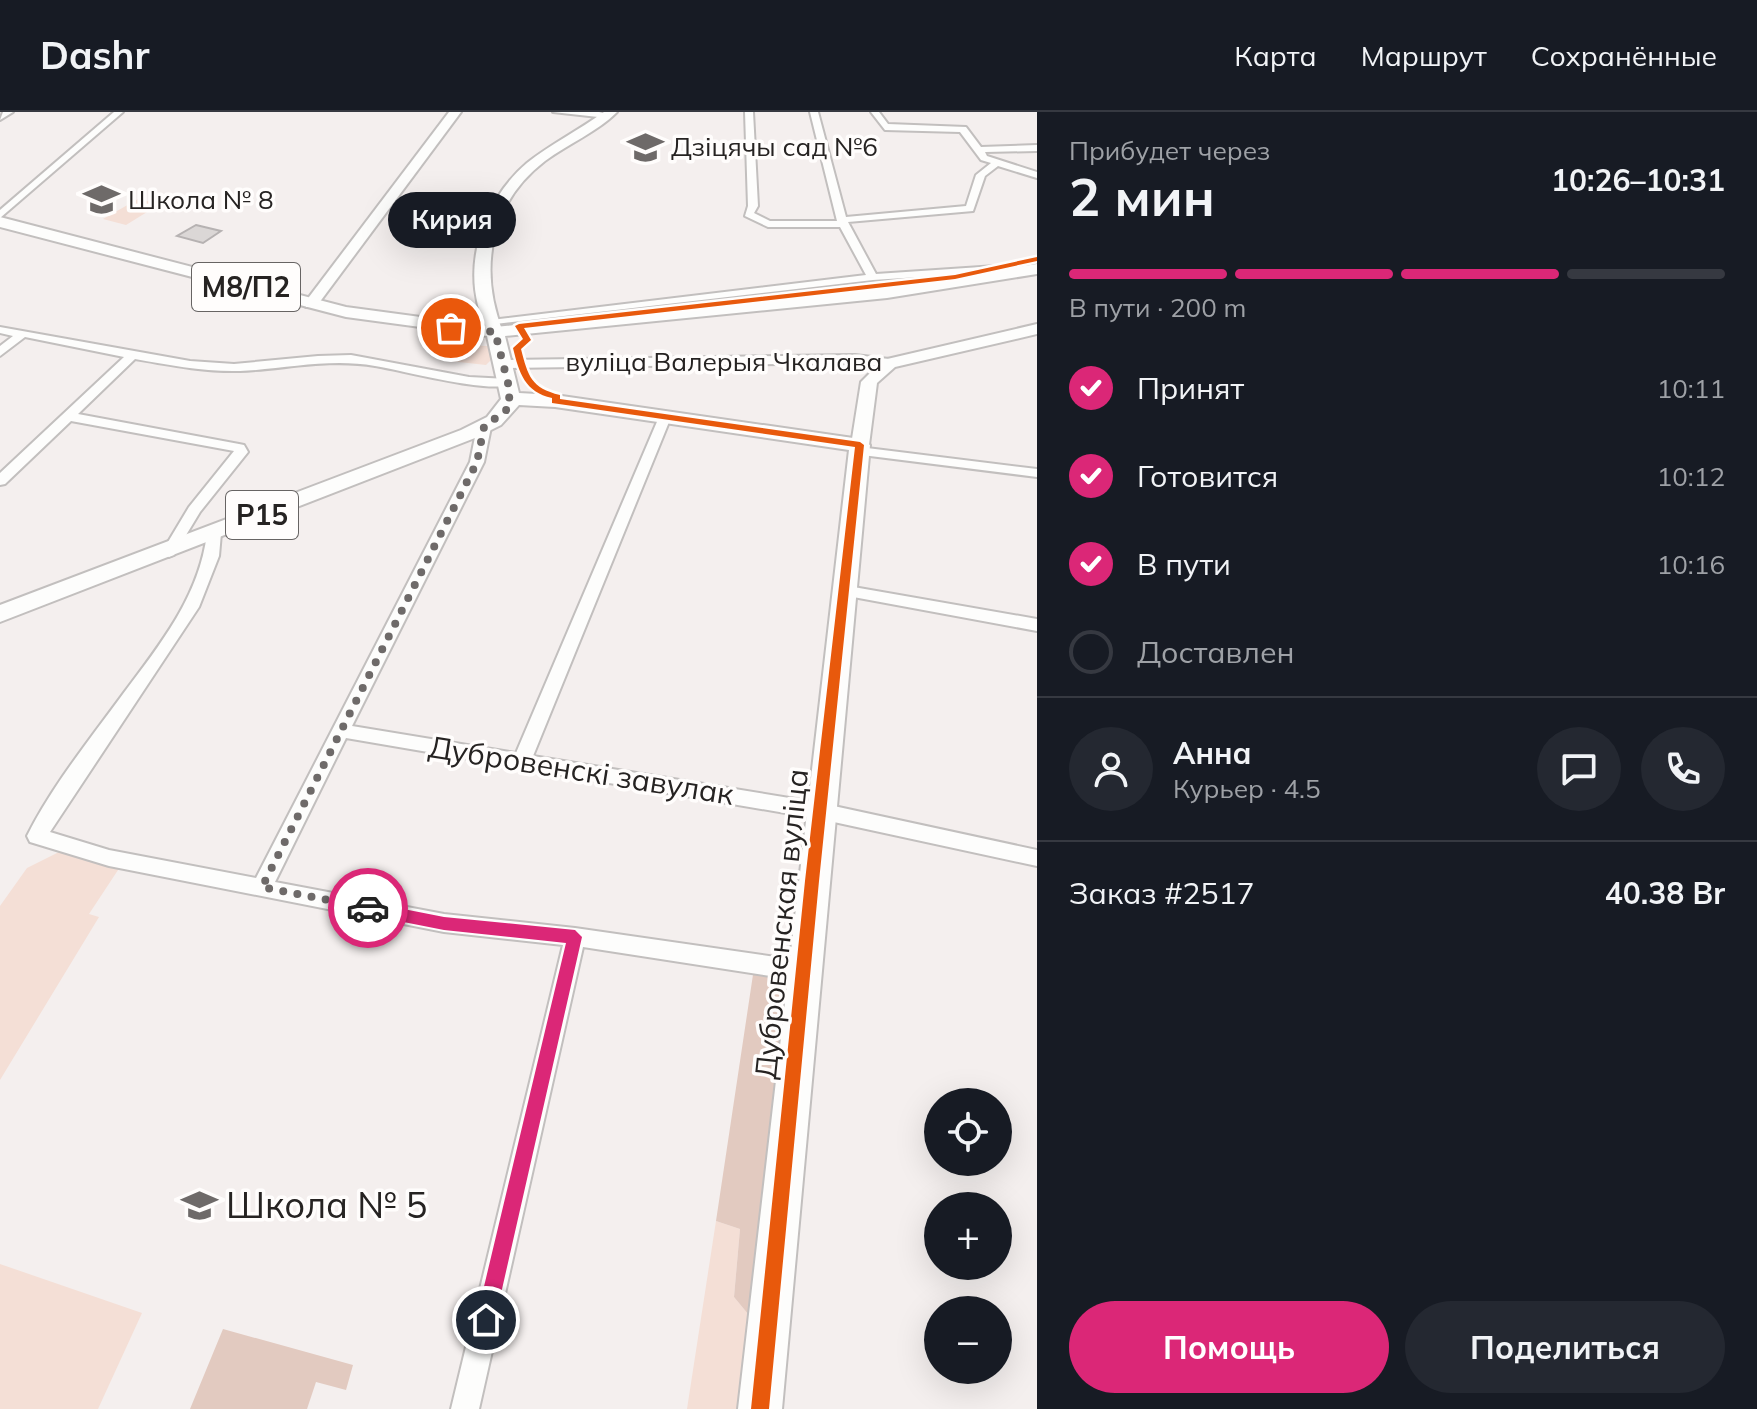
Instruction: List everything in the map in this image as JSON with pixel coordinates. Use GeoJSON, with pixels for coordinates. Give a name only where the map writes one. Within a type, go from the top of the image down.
{"type":"FeatureCollection","features":[{"type":"Feature","properties":{"kind":"main road"},"geometry":{"type":"LineString","coordinates":[[311,304],[455,112]]}},
{"type":"Feature","properties":{"kind":"main road"},"geometry":{"type":"LineString","coordinates":[[609,114],[519,178],[498,210],[481,247],[480,275],[510,391],[555,401],[860,448]]}},
{"type":"Feature","properties":{"kind":"main road","name":"М8/П2"},"geometry":{"type":"LineString","coordinates":[[0,222],[311,304],[409,323],[493,328],[887,293],[1030,271]]}},
{"type":"Feature","properties":{"kind":"main road","name":"вуліца Валерыя Чкалава"},"geometry":{"type":"LineString","coordinates":[[889,363],[1037,329]]}},
{"type":"Feature","properties":{"kind":"main road","name":"Дубровенская вуліца"},"geometry":{"type":"LineString","coordinates":[[760,1409],[842,590],[869,382],[889,363]]}},
{"type":"Feature","properties":{"kind":"main road","name":"Р15"},"geometry":{"type":"LineString","coordinates":[[0,614],[169,552],[484,427],[503,414],[510,391]]}},
{"type":"Feature","properties":{"kind":"street"},"geometry":{"type":"LineString","coordinates":[[0,117],[9,112]]}},
{"type":"Feature","properties":{"kind":"street"},"geometry":{"type":"LineString","coordinates":[[0,215],[119,112]]}},
{"type":"Feature","properties":{"kind":"street"},"geometry":{"type":"LineString","coordinates":[[557,112],[609,114]]}},
{"type":"Feature","properties":{"kind":"street"},"geometry":{"type":"LineString","coordinates":[[749,112],[753,206],[748,214],[768,224],[843,222],[970,209],[981,175],[995,164]]}},
{"type":"Feature","properties":{"kind":"street"},"geometry":{"type":"LineString","coordinates":[[814,112],[843,222],[862,264],[873,277]]}},
{"type":"Feature","properties":{"kind":"street"},"geometry":{"type":"LineString","coordinates":[[875,112],[885,127],[963,129],[978,150],[995,164],[1037,175]]}},
{"type":"Feature","properties":{"kind":"street"},"geometry":{"type":"LineString","coordinates":[[978,150],[1037,148]]}},
{"type":"Feature","properties":{"kind":"street"},"geometry":{"type":"LineString","coordinates":[[493,328],[873,277],[1011,268],[1030,271]]}},
{"type":"Feature","properties":{"kind":"street"},"geometry":{"type":"LineString","coordinates":[[0,330],[134,354],[238,368],[327,357],[401,367],[510,391]]}},
{"type":"Feature","properties":{"kind":"street"},"geometry":{"type":"LineString","coordinates":[[0,352],[23,333]]}},
{"type":"Feature","properties":{"kind":"street"},"geometry":{"type":"LineString","coordinates":[[0,481],[134,354]]}},
{"type":"Feature","properties":{"kind":"street","name":"вуліца Валерыя Чкалава"},"geometry":{"type":"LineString","coordinates":[[504,364],[830,359],[889,363]]}},
{"type":"Feature","properties":{"kind":"street"},"geometry":{"type":"LineString","coordinates":[[71,417],[239,448],[241,452],[194,510],[169,552]]}},
{"type":"Feature","properties":{"kind":"street"},"geometry":{"type":"LineString","coordinates":[[521,762],[665,417]]}},
{"type":"Feature","properties":{"kind":"street"},"geometry":{"type":"LineString","coordinates":[[262,887],[477,462],[484,427]]}},
{"type":"Feature","properties":{"kind":"street"},"geometry":{"type":"LineString","coordinates":[[860,448],[1037,473]]}},
{"type":"Feature","properties":{"kind":"street"},"geometry":{"type":"LineString","coordinates":[[214,533],[214,553],[166,652],[114,719],[37,836],[109,858],[444,923],[575,937],[803,971]]}},
{"type":"Feature","properties":{"kind":"street"},"geometry":{"type":"LineString","coordinates":[[842,590],[1037,625]]}},
{"type":"Feature","properties":{"kind":"street","name":"Дубровенскі завулак"},"geometry":{"type":"LineString","coordinates":[[342,731],[820,811],[1037,858]]}},
{"type":"Feature","properties":{"kind":"street"},"geometry":{"type":"LineString","coordinates":[[465,1409],[575,937]]}},
{"type":"Feature","properties":{"kind":"shaded area"},"geometry":{"type":"Polygon","coordinates":[[[138,199],[160,204],[126,225],[103,219],[138,199]]]}},
{"type":"Feature","properties":{"kind":"shaded area"},"geometry":{"type":"Polygon","coordinates":[[[452,345],[489,346],[492,359],[486,365],[441,360],[439,348],[452,345]]]}},
{"type":"Feature","properties":{"kind":"shaded area"},"geometry":{"type":"Polygon","coordinates":[[[59,852],[120,867],[89,914],[99,917],[0,1080],[0,906],[27,868],[59,852]]]}},
{"type":"Feature","properties":{"kind":"shaded area"},"geometry":{"type":"Polygon","coordinates":[[[754,968],[778,983],[788,1009],[753,1320],[734,1297],[740,1229],[716,1221],[754,968]]]}},
{"type":"Feature","properties":{"kind":"shaded area"},"geometry":{"type":"Polygon","coordinates":[[[716,1221],[740,1229],[734,1297],[753,1320],[743,1409],[687,1409],[716,1221]]]}},
{"type":"Feature","properties":{"kind":"shaded area"},"geometry":{"type":"Polygon","coordinates":[[[0,1264],[142,1313],[98,1409],[0,1409],[0,1264]]]}},
{"type":"Feature","properties":{"kind":"shaded area"},"geometry":{"type":"Polygon","coordinates":[[[223,1329],[353,1365],[346,1390],[316,1382],[307,1409],[190,1409],[223,1329]]]}},
{"type":"Feature","properties":{"kind":"building"},"geometry":{"type":"Polygon","coordinates":[[[196,225],[221,231],[203,243],[177,236],[196,225]]]}},
{"type":"Feature","properties":{"kind":"cycle path"},"geometry":{"type":"LineString","coordinates":[[760,1409],[812,881],[860,445],[555,401],[557,397],[539,391],[528,381],[517,348],[527,340],[519,326],[955,277],[1037,259]]}},
{"type":"Feature","properties":{"kind":"way so far"},"geometry":{"type":"LineString","coordinates":[[368,908],[262,887],[477,462],[484,427],[510,407],[508,383],[495,332],[451,328]]}},
{"type":"Feature","properties":{"kind":"place","name":"Дзіцячы сад №6"},"geometry":{"type":"Point","coordinates":[645,147]}},
{"type":"Feature","properties":{"kind":"place","name":"Школа № 8"},"geometry":{"type":"Point","coordinates":[102,200]}},
{"type":"Feature","properties":{"kind":"place","name":"Кирия"},"geometry":{"type":"Point","coordinates":[451,328]}},
{"type":"Feature","properties":{"kind":"place","name":"Школа № 5"},"geometry":{"type":"Point","coordinates":[200,1205]}},
{"type":"Feature","properties":{"kind":"route"},"geometry":{"type":"LineString","coordinates":[[368,908],[444,923],[575,937],[486,1320]]}}]}
